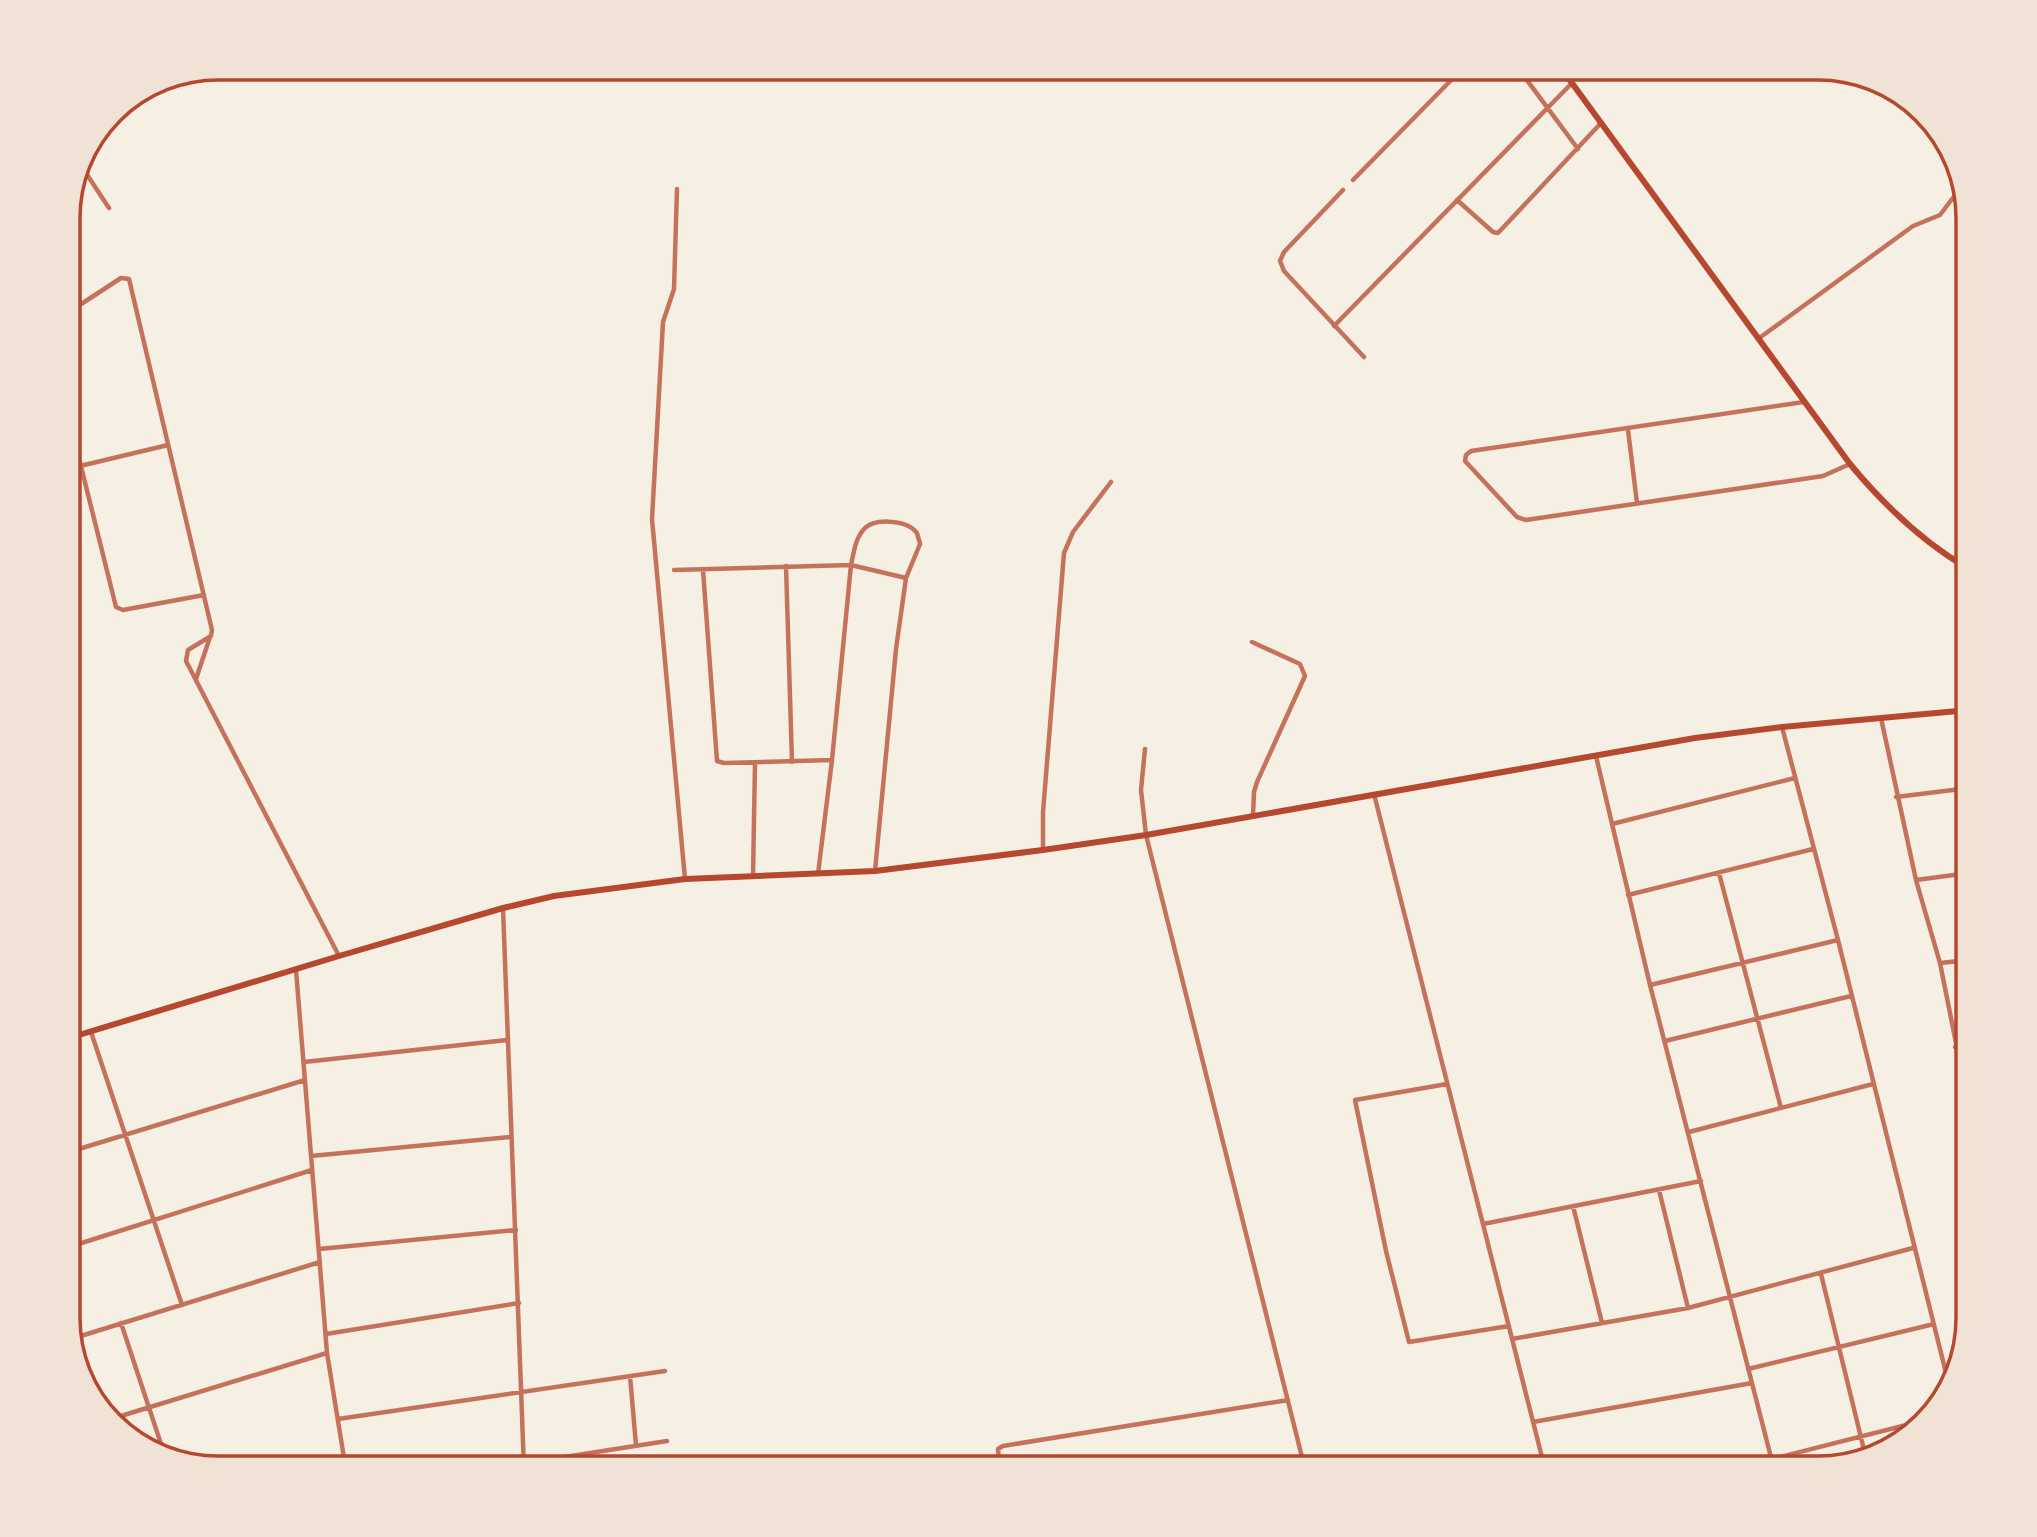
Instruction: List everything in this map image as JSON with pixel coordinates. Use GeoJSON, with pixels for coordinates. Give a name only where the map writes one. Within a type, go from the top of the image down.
{"type":"FeatureCollection","features":[{"type":"Feature","properties":{"kind":"main road"},"geometry":{"type":"LineString","coordinates":[[1570,80],[1850,464],[1912,529],[1956,560]]}},
{"type":"Feature","properties":{"kind":"main road"},"geometry":{"type":"LineString","coordinates":[[81,1035],[503,908],[577,893],[685,879],[875,871],[1043,850],[1146,835],[1695,738],[1956,711]]}},
{"type":"Feature","properties":{"kind":"street"},"geometry":{"type":"LineString","coordinates":[[1353,180],[1451,80]]}},
{"type":"Feature","properties":{"kind":"street"},"geometry":{"type":"LineString","coordinates":[[1527,80],[1577,149]]}},
{"type":"Feature","properties":{"kind":"street"},"geometry":{"type":"LineString","coordinates":[[1334,326],[1572,83]]}},
{"type":"Feature","properties":{"kind":"street"},"geometry":{"type":"LineString","coordinates":[[1457,200],[1493,232],[1498,233],[1601,123]]}},
{"type":"Feature","properties":{"kind":"street"},"geometry":{"type":"LineString","coordinates":[[87,175],[109,208]]}},
{"type":"Feature","properties":{"kind":"street"},"geometry":{"type":"LineString","coordinates":[[677,188],[674,289],[663,317],[652,519],[685,879]]}},
{"type":"Feature","properties":{"kind":"street"},"geometry":{"type":"LineString","coordinates":[[1343,190],[1284,252],[1280,261],[1284,271],[1364,357]]}},
{"type":"Feature","properties":{"kind":"street"},"geometry":{"type":"LineString","coordinates":[[1757,340],[1913,226],[1940,215],[1955,197]]}},
{"type":"Feature","properties":{"kind":"street"},"geometry":{"type":"LineString","coordinates":[[81,304],[121,278],[129,279],[212,630],[196,680]]}},
{"type":"Feature","properties":{"kind":"street"},"geometry":{"type":"LineString","coordinates":[[1804,402],[1471,451],[1466,455],[1465,461],[1521,519],[1823,476],[1850,464]]}},
{"type":"Feature","properties":{"kind":"street"},"geometry":{"type":"LineString","coordinates":[[1628,430],[1637,503]]}},
{"type":"Feature","properties":{"kind":"street"},"geometry":{"type":"LineString","coordinates":[[81,466],[168,445]]}},
{"type":"Feature","properties":{"kind":"street"},"geometry":{"type":"LineString","coordinates":[[81,470],[116,607],[123,610],[204,595]]}},
{"type":"Feature","properties":{"kind":"street"},"geometry":{"type":"LineString","coordinates":[[1043,850],[1044,786],[1063,553],[1073,532],[1111,482]]}},
{"type":"Feature","properties":{"kind":"street"},"geometry":{"type":"LineString","coordinates":[[818,874],[851,565],[858,537],[867,526],[880,522],[906,525],[917,534],[920,544],[906,578],[896,649],[875,871]]}},
{"type":"Feature","properties":{"kind":"street"},"geometry":{"type":"LineString","coordinates":[[674,570],[851,565],[906,578]]}},
{"type":"Feature","properties":{"kind":"street"},"geometry":{"type":"LineString","coordinates":[[786,566],[792,762]]}},
{"type":"Feature","properties":{"kind":"street"},"geometry":{"type":"LineString","coordinates":[[703,570],[717,761],[755,763],[832,760]]}},
{"type":"Feature","properties":{"kind":"street"},"geometry":{"type":"LineString","coordinates":[[211,636],[190,648],[186,653],[186,661],[339,956]]}},
{"type":"Feature","properties":{"kind":"street"},"geometry":{"type":"LineString","coordinates":[[1252,642],[1300,664],[1305,676],[1257,782],[1253,816]]}},
{"type":"Feature","properties":{"kind":"street"},"geometry":{"type":"LineString","coordinates":[[1881,718],[1896,797],[1940,963],[1956,1051]]}},
{"type":"Feature","properties":{"kind":"street"},"geometry":{"type":"LineString","coordinates":[[1782,727],[1946,1371]]}},
{"type":"Feature","properties":{"kind":"street"},"geometry":{"type":"LineString","coordinates":[[1145,749],[1141,790],[1146,835],[1302,1456]]}},
{"type":"Feature","properties":{"kind":"street"},"geometry":{"type":"LineString","coordinates":[[1596,756],[1650,985],[1771,1456]]}},
{"type":"Feature","properties":{"kind":"street"},"geometry":{"type":"LineString","coordinates":[[753,876],[755,763]]}},
{"type":"Feature","properties":{"kind":"street"},"geometry":{"type":"LineString","coordinates":[[1612,824],[1794,778]]}},
{"type":"Feature","properties":{"kind":"street"},"geometry":{"type":"LineString","coordinates":[[1896,797],[1956,790]]}},
{"type":"Feature","properties":{"kind":"street"},"geometry":{"type":"LineString","coordinates":[[1374,794],[1542,1456]]}},
{"type":"Feature","properties":{"kind":"street"},"geometry":{"type":"LineString","coordinates":[[1629,895],[1813,849]]}},
{"type":"Feature","properties":{"kind":"street"},"geometry":{"type":"LineString","coordinates":[[1720,873],[1782,1108]]}},
{"type":"Feature","properties":{"kind":"street"},"geometry":{"type":"LineString","coordinates":[[1916,880],[1956,875]]}},
{"type":"Feature","properties":{"kind":"street"},"geometry":{"type":"LineString","coordinates":[[503,908],[524,1456]]}},
{"type":"Feature","properties":{"kind":"street"},"geometry":{"type":"LineString","coordinates":[[1650,985],[1838,940]]}},
{"type":"Feature","properties":{"kind":"street"},"geometry":{"type":"LineString","coordinates":[[1940,963],[1956,961]]}},
{"type":"Feature","properties":{"kind":"street"},"geometry":{"type":"LineString","coordinates":[[296,970],[327,1353],[344,1456]]}},
{"type":"Feature","properties":{"kind":"street"},"geometry":{"type":"LineString","coordinates":[[1665,1041],[1851,996]]}},
{"type":"Feature","properties":{"kind":"street"},"geometry":{"type":"LineString","coordinates":[[91,1032],[182,1305]]}},
{"type":"Feature","properties":{"kind":"street"},"geometry":{"type":"LineString","coordinates":[[304,1062],[507,1040]]}},
{"type":"Feature","properties":{"kind":"street"},"geometry":{"type":"LineString","coordinates":[[81,1148],[305,1080]]}},
{"type":"Feature","properties":{"kind":"street"},"geometry":{"type":"LineString","coordinates":[[1447,1084],[1355,1100],[1386,1251],[1409,1342],[1509,1326]]}},
{"type":"Feature","properties":{"kind":"street"},"geometry":{"type":"LineString","coordinates":[[1689,1132],[1873,1084]]}},
{"type":"Feature","properties":{"kind":"street"},"geometry":{"type":"LineString","coordinates":[[311,1156],[512,1137]]}},
{"type":"Feature","properties":{"kind":"street"},"geometry":{"type":"LineString","coordinates":[[81,1243],[312,1170]]}},
{"type":"Feature","properties":{"kind":"street"},"geometry":{"type":"LineString","coordinates":[[1483,1224],[1701,1181]]}},
{"type":"Feature","properties":{"kind":"street"},"geometry":{"type":"LineString","coordinates":[[1659,1190],[1688,1308]]}},
{"type":"Feature","properties":{"kind":"street"},"geometry":{"type":"LineString","coordinates":[[1573,1206],[1602,1323]]}},
{"type":"Feature","properties":{"kind":"street"},"geometry":{"type":"LineString","coordinates":[[319,1249],[516,1230]]}},
{"type":"Feature","properties":{"kind":"street"},"geometry":{"type":"LineString","coordinates":[[1512,1339],[1688,1308],[1913,1248]]}},
{"type":"Feature","properties":{"kind":"street"},"geometry":{"type":"LineString","coordinates":[[82,1336],[320,1262]]}},
{"type":"Feature","properties":{"kind":"street"},"geometry":{"type":"LineString","coordinates":[[1821,1273],[1864,1449]]}},
{"type":"Feature","properties":{"kind":"street"},"geometry":{"type":"LineString","coordinates":[[326,1334],[519,1303]]}},
{"type":"Feature","properties":{"kind":"street"},"geometry":{"type":"LineString","coordinates":[[121,1324],[161,1444]]}},
{"type":"Feature","properties":{"kind":"street"},"geometry":{"type":"LineString","coordinates":[[1748,1369],[1934,1324]]}},
{"type":"Feature","properties":{"kind":"street"},"geometry":{"type":"LineString","coordinates":[[121,1416],[327,1353]]}},
{"type":"Feature","properties":{"kind":"street"},"geometry":{"type":"LineString","coordinates":[[338,1419],[664,1371]]}},
{"type":"Feature","properties":{"kind":"street"},"geometry":{"type":"LineString","coordinates":[[630,1376],[636,1445]]}},
{"type":"Feature","properties":{"kind":"street"},"geometry":{"type":"LineString","coordinates":[[1533,1422],[1752,1383]]}},
{"type":"Feature","properties":{"kind":"street"},"geometry":{"type":"LineString","coordinates":[[999,1456],[998,1449],[1003,1446],[1288,1401]]}},
{"type":"Feature","properties":{"kind":"street"},"geometry":{"type":"LineString","coordinates":[[1784,1456],[1906,1425]]}},
{"type":"Feature","properties":{"kind":"street"},"geometry":{"type":"LineString","coordinates":[[564,1456],[667,1441]]}}]}
